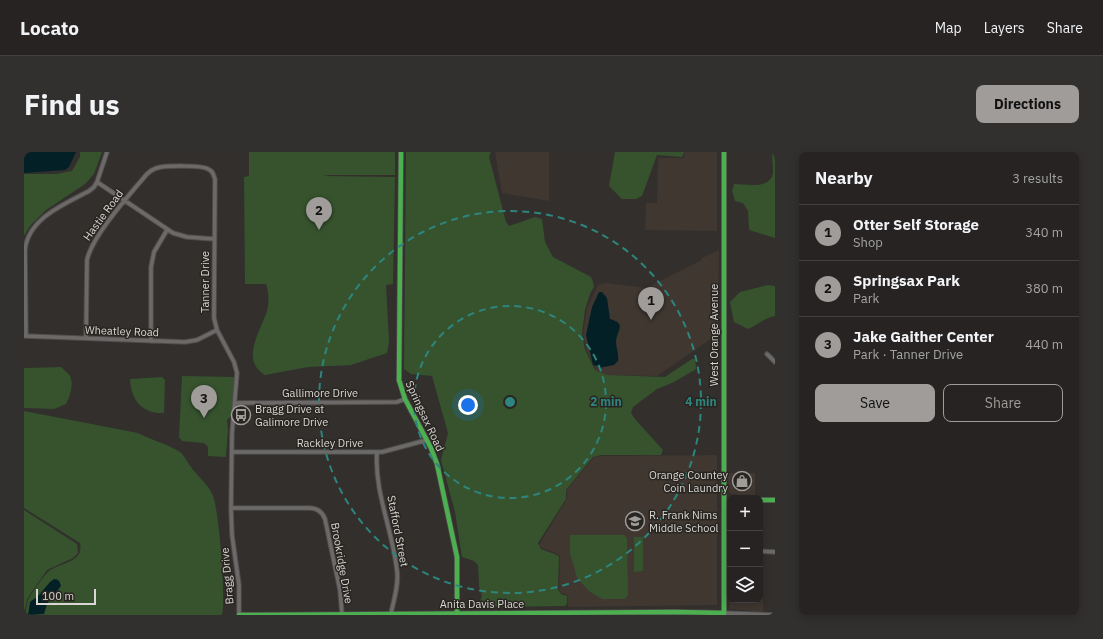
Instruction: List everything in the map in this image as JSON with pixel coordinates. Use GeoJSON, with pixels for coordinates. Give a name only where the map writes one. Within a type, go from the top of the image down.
{"type":"FeatureCollection","features":[{"type":"Feature","properties":{"kind":"street"},"geometry":{"type":"LineString","coordinates":[[25,336],[25,250],[27,238],[36,226],[50,212],[94,187],[107,152]]}},
{"type":"Feature","properties":{"kind":"street","name":"Springsax Road"},"geometry":{"type":"LineString","coordinates":[[401,152],[398,367],[400,386],[405,399],[427,440],[437,464],[454,539],[458,570],[457,613]]}},
{"type":"Feature","properties":{"kind":"street","name":"West Orange Avenue"},"geometry":{"type":"LineString","coordinates":[[724,152],[723,500],[726,551],[724,614]]}},
{"type":"Feature","properties":{"kind":"street","name":"Hastie Road"},"geometry":{"type":"LineString","coordinates":[[86,338],[86,268],[88,256],[92,245],[124,201],[147,174],[160,167],[203,167],[210,170]]}},
{"type":"Feature","properties":{"kind":"street","name":"Tanner Drive"},"geometry":{"type":"LineString","coordinates":[[210,170],[215,179],[214,314],[217,330],[234,362],[237,373],[232,433],[232,535]]}},
{"type":"Feature","properties":{"kind":"street"},"geometry":{"type":"LineString","coordinates":[[97,182],[167,230],[188,237],[214,239]]}},
{"type":"Feature","properties":{"kind":"street"},"geometry":{"type":"LineString","coordinates":[[151,341],[151,267],[154,252],[167,230]]}},
{"type":"Feature","properties":{"kind":"street","name":"Wheatley Road"},"geometry":{"type":"LineString","coordinates":[[25,336],[191,342],[217,330]]}},
{"type":"Feature","properties":{"kind":"street"},"geometry":{"type":"LineString","coordinates":[[767,354],[775,362]]}},
{"type":"Feature","properties":{"kind":"street","name":"Gallimore Drive"},"geometry":{"type":"LineString","coordinates":[[235,403],[397,402],[405,399]]}},
{"type":"Feature","properties":{"kind":"street","name":"Rackley Drive"},"geometry":{"type":"LineString","coordinates":[[232,452],[382,452],[427,440]]}},
{"type":"Feature","properties":{"kind":"street","name":"Stafford Street"},"geometry":{"type":"LineString","coordinates":[[377,452],[379,481],[397,572],[391,614]]}},
{"type":"Feature","properties":{"kind":"street"},"geometry":{"type":"LineString","coordinates":[[763,500],[775,500]]}},
{"type":"Feature","properties":{"kind":"street","name":"Brookridge Drive"},"geometry":{"type":"LineString","coordinates":[[231,508],[309,508],[316,509],[322,513],[325,519],[340,590],[342,614]]}},
{"type":"Feature","properties":{"kind":"street","name":"Bragg Drive"},"geometry":{"type":"LineString","coordinates":[[232,535],[239,585],[239,614]]}},
{"type":"Feature","properties":{"kind":"street"},"geometry":{"type":"LineString","coordinates":[[763,552],[775,552]]}},
{"type":"Feature","properties":{"kind":"street","name":"Anita Davis Place"},"geometry":{"type":"LineString","coordinates":[[239,614],[724,614]]}},
{"type":"Feature","properties":{"kind":"street"},"geometry":{"type":"LineString","coordinates":[[724,614],[775,615]]}},
{"type":"Feature","properties":{"kind":"shaded area"},"geometry":{"type":"Polygon","coordinates":[[[495,152],[549,152],[549,201],[502,193],[495,152]]]}},
{"type":"Feature","properties":{"kind":"shaded area"},"geometry":{"type":"Polygon","coordinates":[[[685,152],[717,152],[717,231],[645,230],[646,203],[657,203],[658,158],[684,158],[685,152]]]}},
{"type":"Feature","properties":{"kind":"shaded area"},"geometry":{"type":"Polygon","coordinates":[[[719,250],[718,334],[657,376],[607,375],[596,370],[586,350],[583,333],[587,308],[598,285],[606,283],[646,288],[719,250]]]}},
{"type":"Feature","properties":{"kind":"shaded area","name":"R. Frank Nims Middle School"},"geometry":{"type":"Polygon","coordinates":[[[717,455],[717,605],[568,607],[568,596],[561,593],[559,589],[560,557],[558,554],[542,548],[540,543],[567,499],[567,490],[594,457],[717,455]]]}},
{"type":"Feature","properties":{"kind":"shaded area","name":"Orange Countey Coin Laundry"},"geometry":{"type":"Polygon","coordinates":[[[728,473],[755,473],[755,495],[736,495],[731,494],[728,490],[728,473]]]}},
{"type":"Feature","properties":{"kind":"shaded area"},"geometry":{"type":"Polygon","coordinates":[[[730,603],[763,603],[763,612],[730,609],[730,603]]]}},
{"type":"Feature","properties":{"kind":"green space"},"geometry":{"type":"Polygon","coordinates":[[[80,152],[102,152],[94,174],[85,184],[46,210],[30,226],[24,236],[24,174],[56,174],[72,171],[80,157],[80,152]]]}},
{"type":"Feature","properties":{"kind":"green space"},"geometry":{"type":"Polygon","coordinates":[[[249,152],[395,152],[395,175],[323,176],[395,177],[393,284],[386,285],[389,341],[387,353],[351,365],[308,367],[265,375],[258,369],[254,362],[254,345],[267,311],[268,290],[266,284],[245,284],[244,177],[249,176],[249,152]]]}},
{"type":"Feature","properties":{"kind":"green space"},"geometry":{"type":"Polygon","coordinates":[[[406,152],[491,152],[489,157],[506,222],[509,226],[535,217],[542,219],[545,242],[553,257],[591,277],[594,287],[585,310],[582,333],[585,350],[595,370],[607,375],[665,377],[692,359],[695,359],[696,369],[672,383],[657,389],[633,407],[631,413],[663,450],[661,455],[602,455],[593,457],[566,490],[566,499],[538,543],[541,549],[559,557],[558,589],[561,594],[567,596],[567,604],[565,606],[478,607],[482,596],[479,586],[478,565],[474,561],[462,557],[455,512],[441,460],[448,433],[432,376],[411,374],[404,369],[406,152]]]}},
{"type":"Feature","properties":{"kind":"green space"},"geometry":{"type":"Polygon","coordinates":[[[615,152],[684,153],[682,157],[657,155],[642,196],[636,199],[622,199],[609,186],[615,152]]]}},
{"type":"Feature","properties":{"kind":"green space"},"geometry":{"type":"Polygon","coordinates":[[[772,152],[775,152],[775,238],[749,230],[748,211],[743,203],[735,201],[732,191],[734,184],[758,185],[768,181],[773,172],[772,152]]]}},
{"type":"Feature","properties":{"kind":"green space"},"geometry":{"type":"Polygon","coordinates":[[[768,285],[775,286],[775,316],[768,318],[748,329],[734,322],[730,302],[740,292],[768,285]]]}},
{"type":"Feature","properties":{"kind":"green space"},"geometry":{"type":"Polygon","coordinates":[[[61,367],[70,376],[72,383],[69,398],[66,404],[54,409],[24,408],[24,368],[61,367]]]}},
{"type":"Feature","properties":{"kind":"green space"},"geometry":{"type":"Polygon","coordinates":[[[182,376],[235,377],[231,416],[227,420],[228,429],[226,457],[208,456],[208,447],[204,443],[182,441],[179,437],[182,376]]]}},
{"type":"Feature","properties":{"kind":"green space"},"geometry":{"type":"Polygon","coordinates":[[[162,377],[165,380],[164,413],[156,413],[144,408],[135,399],[130,379],[162,377]]]}},
{"type":"Feature","properties":{"kind":"green space"},"geometry":{"type":"Polygon","coordinates":[[[24,411],[138,433],[181,453],[213,496],[220,536],[223,592],[222,615],[25,615],[28,600],[34,589],[49,571],[79,555],[80,543],[24,508],[24,411]]]}},
{"type":"Feature","properties":{"kind":"green space"},"geometry":{"type":"Polygon","coordinates":[[[24,510],[77,544],[78,553],[73,558],[47,570],[27,599],[24,615],[24,510]]]}},
{"type":"Feature","properties":{"kind":"green space"},"geometry":{"type":"Polygon","coordinates":[[[570,535],[624,535],[627,538],[628,595],[625,599],[602,599],[589,591],[577,578],[570,553],[570,535]]]}},
{"type":"Feature","properties":{"kind":"green space"},"geometry":{"type":"Polygon","coordinates":[[[634,537],[643,537],[643,571],[634,572],[634,537]]]}},
{"type":"Feature","properties":{"kind":"water"},"geometry":{"type":"Polygon","coordinates":[[[24,152],[76,152],[69,167],[65,170],[24,173],[24,152]]]}},
{"type":"Feature","properties":{"kind":"water"},"geometry":{"type":"Polygon","coordinates":[[[599,292],[602,292],[607,298],[610,319],[618,323],[620,328],[616,342],[618,361],[614,365],[599,368],[598,366],[593,365],[586,335],[592,307],[599,292]]]}},
{"type":"Feature","properties":{"kind":"water"},"geometry":{"type":"Polygon","coordinates":[[[54,579],[59,581],[61,586],[47,604],[44,614],[28,615],[30,602],[38,596],[54,579]]]}},
{"type":"Feature","properties":{"kind":"traffic: fast"},"geometry":{"type":"LineString","coordinates":[[401,152],[399,380],[405,399],[431,448],[437,464],[457,557],[457,613]]}},
{"type":"Feature","properties":{"kind":"traffic: fast"},"geometry":{"type":"LineString","coordinates":[[724,152],[724,614]]}},
{"type":"Feature","properties":{"kind":"traffic: fast"},"geometry":{"type":"LineString","coordinates":[[763,500],[775,500]]}},
{"type":"Feature","properties":{"kind":"traffic: fast"},"geometry":{"type":"LineString","coordinates":[[239,615],[675,612],[724,613]]}},
{"type":"Feature","properties":{"kind":"place","name":"Springsax Park"},"geometry":{"type":"Point","coordinates":[319,230]}},
{"type":"Feature","properties":{"kind":"place","name":"Otter Self Storage"},"geometry":{"type":"Point","coordinates":[651,320]}},
{"type":"Feature","properties":{"kind":"place","name":"Bragg Drive at Galimore Drive"},"geometry":{"type":"Point","coordinates":[241,415]}},
{"type":"Feature","properties":{"kind":"place","name":"Jake Gaither Center"},"geometry":{"type":"Point","coordinates":[204,418]}},
{"type":"Feature","properties":{"kind":"place","name":"Orange Countey Coin Laundry"},"geometry":{"type":"Point","coordinates":[742,481]}},
{"type":"Feature","properties":{"kind":"place","name":"R. Frank Nims Middle School"},"geometry":{"type":"Point","coordinates":[635,521]}}]}
